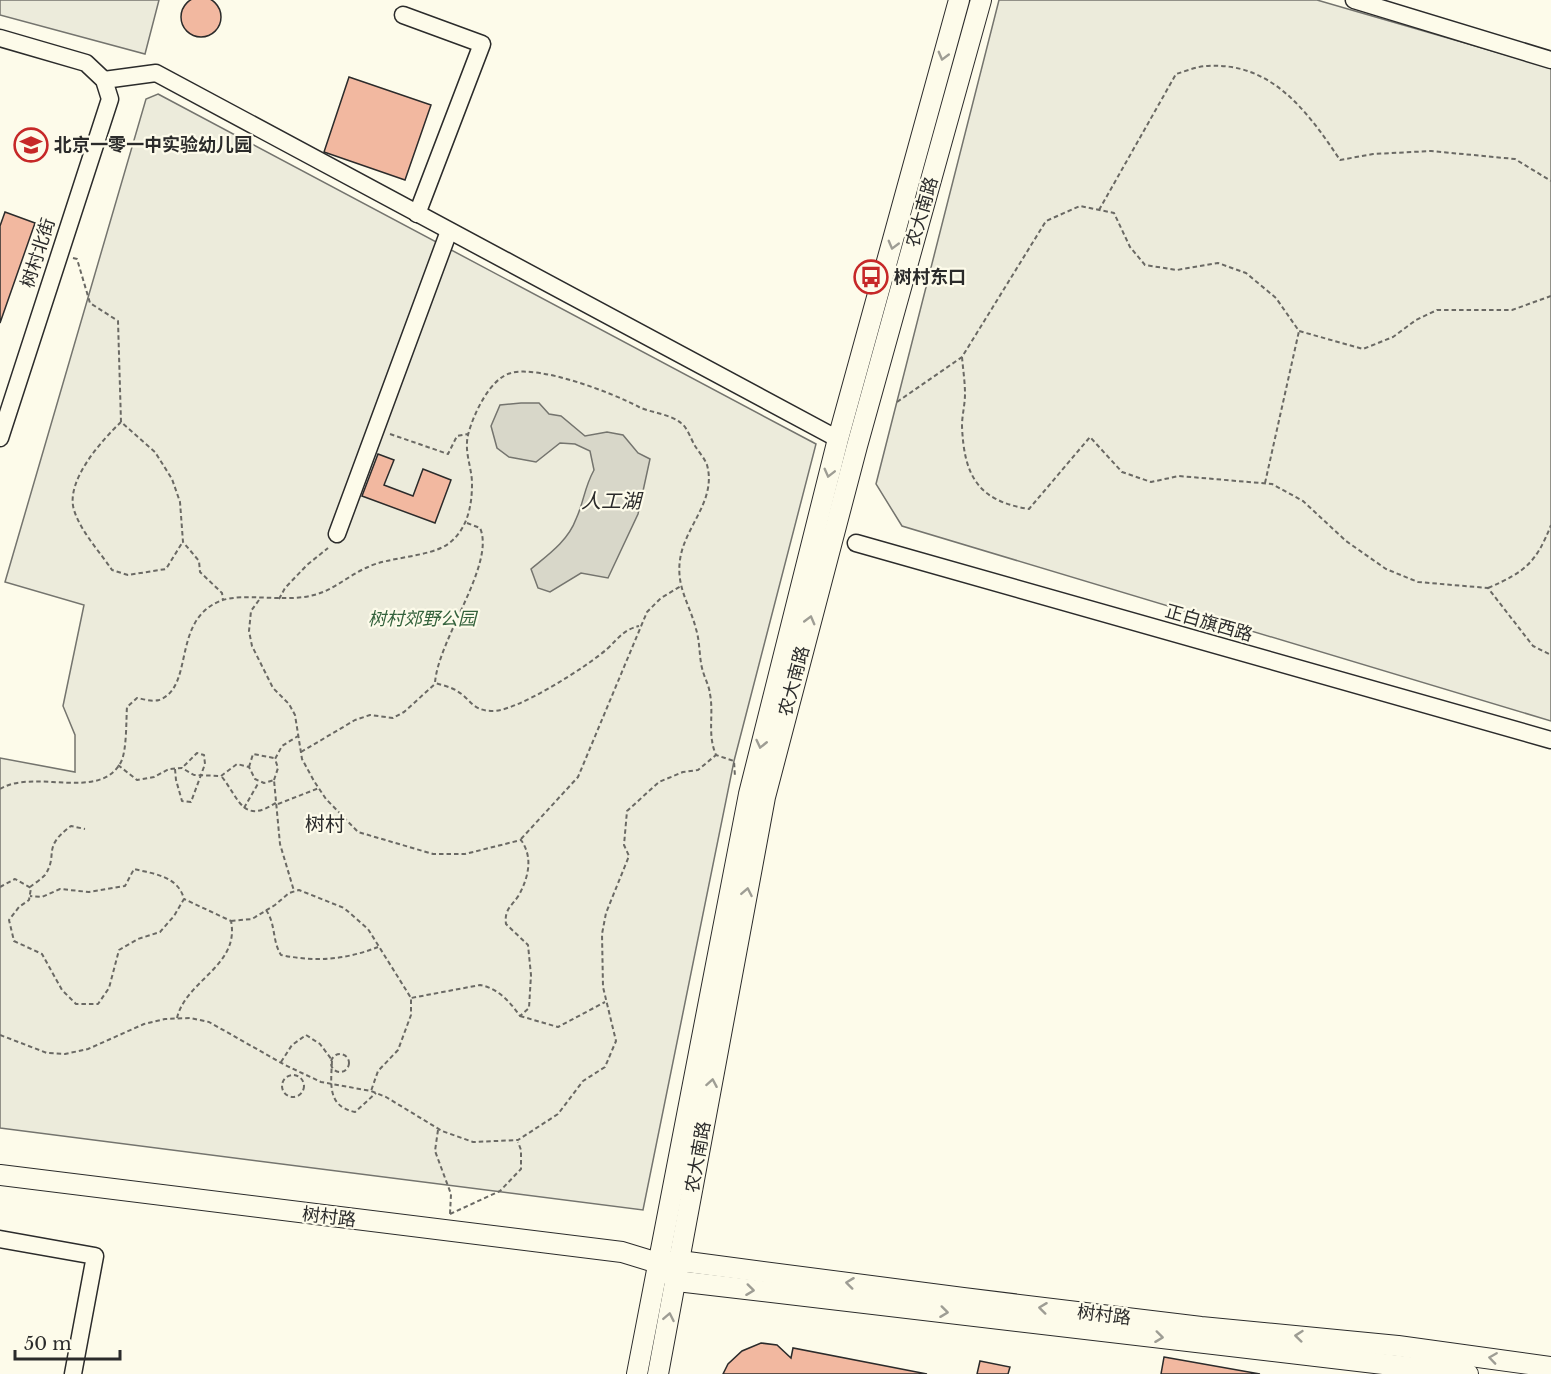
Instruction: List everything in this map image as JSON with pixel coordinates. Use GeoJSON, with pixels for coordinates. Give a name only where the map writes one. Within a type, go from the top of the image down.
{"type":"FeatureCollection","features":[{"type":"Feature","properties":{"kind":"main road","name":"农大南路"},"geometry":{"type":"LineString","coordinates":[[637,1374],[749,794],[837,439],[959,0]]}},
{"type":"Feature","properties":{"kind":"main road","name":"农大南路"},"geometry":{"type":"LineString","coordinates":[[658,1374],[767,787],[857,446],[981,0]]}},
{"type":"Feature","properties":{"kind":"main road","name":"树村路"},"geometry":{"type":"LineString","coordinates":[[0,1175],[447,1222],[622,1252],[658,1263],[680,1261],[1201,1327],[1398,1346],[1551,1366]]}},
{"type":"Feature","properties":{"kind":"main road","name":"树村路"},"geometry":{"type":"LineString","coordinates":[[658,1263],[676,1281],[1468,1374]]}},
{"type":"Feature","properties":{"kind":"street"},"geometry":{"type":"LineString","coordinates":[[1354,0],[1402,6],[1551,60]]}},
{"type":"Feature","properties":{"kind":"street"},"geometry":{"type":"LineString","coordinates":[[403,15],[482,44],[417,214]]}},
{"type":"Feature","properties":{"kind":"street"},"geometry":{"type":"LineString","coordinates":[[0,38],[86,63],[104,80],[156,73],[837,439]]}},
{"type":"Feature","properties":{"kind":"street","name":"树村北街"},"geometry":{"type":"LineString","coordinates":[[0,438],[110,99],[104,80]]}},
{"type":"Feature","properties":{"kind":"street"},"geometry":{"type":"LineString","coordinates":[[337,534],[449,231]]}},
{"type":"Feature","properties":{"kind":"street","name":"正白旗西路"},"geometry":{"type":"LineString","coordinates":[[856,543],[1551,740]]}},
{"type":"Feature","properties":{"kind":"street"},"geometry":{"type":"LineString","coordinates":[[0,1239],[95,1256],[73,1374]]}},
{"type":"Feature","properties":{"kind":"path"},"geometry":{"type":"LineString","coordinates":[[1099,210],[1176,74],[1207,66],[1241,68],[1274,82],[1303,107],[1340,160],[1373,154],[1431,151],[1515,159],[1551,180]]}},
{"type":"Feature","properties":{"kind":"path"},"geometry":{"type":"LineString","coordinates":[[897,402],[962,357],[1046,221],[1080,206],[1114,213],[1130,247],[1146,264],[1178,270],[1218,263],[1246,273],[1276,298],[1299,331],[1363,349],[1393,337],[1416,320],[1437,310],[1512,310],[1551,296]]}},
{"type":"Feature","properties":{"kind":"path"},"geometry":{"type":"LineString","coordinates":[[59,254],[77,260],[90,303],[118,321],[122,422],[155,452],[172,479],[180,502],[183,542],[199,561],[200,572],[222,593],[223,600]]}},
{"type":"Feature","properties":{"kind":"path"},"geometry":{"type":"LineString","coordinates":[[1265,483],[1299,331]]}},
{"type":"Feature","properties":{"kind":"path"},"geometry":{"type":"LineString","coordinates":[[962,357],[965,394],[962,426],[969,470],[987,496],[1013,507],[1029,509],[1090,437],[1122,472],[1151,482],[1179,476],[1272,484],[1304,501],[1346,542],[1386,569],[1418,582],[1488,588],[1518,575],[1541,550],[1551,525]]}},
{"type":"Feature","properties":{"kind":"path"},"geometry":{"type":"LineString","coordinates":[[0,789],[27,780],[83,785],[106,777],[118,765],[123,754],[127,706],[137,698],[157,701],[172,691],[182,665],[188,633],[200,614],[223,600],[235,597],[279,599],[315,595],[340,584],[370,565],[447,545],[467,523],[472,483],[466,454],[468,434],[479,409],[497,380],[512,372],[543,374],[582,383],[682,423],[707,465],[708,490],[680,557],[681,586],[697,631],[702,672],[710,693],[711,744],[716,754],[734,761],[734,781]]}},
{"type":"Feature","properties":{"kind":"path"},"geometry":{"type":"LineString","coordinates":[[122,422],[103,439],[86,463],[75,490],[74,509],[112,570],[128,575],[166,569],[183,542]]}},
{"type":"Feature","properties":{"kind":"path"},"geometry":{"type":"LineString","coordinates":[[376,429],[448,454],[457,436],[468,434]]}},
{"type":"Feature","properties":{"kind":"path"},"geometry":{"type":"LineString","coordinates":[[301,752],[355,720],[370,715],[393,718],[404,712],[435,683],[436,668],[453,624],[475,581],[485,539],[480,528],[467,523]]}},
{"type":"Feature","properties":{"kind":"path"},"geometry":{"type":"LineString","coordinates":[[279,599],[285,588],[307,565],[324,553],[337,534]]}},
{"type":"Feature","properties":{"kind":"path"},"geometry":{"type":"LineString","coordinates":[[260,599],[251,611],[249,632],[252,646],[273,688],[289,704],[295,715],[301,752],[319,788],[340,816],[358,832],[408,849],[433,854],[465,854],[520,840],[542,820],[578,777],[607,713],[646,612],[661,598],[681,586]]}},
{"type":"Feature","properties":{"kind":"path"},"geometry":{"type":"LineString","coordinates":[[1488,588],[1533,646],[1551,655]]}},
{"type":"Feature","properties":{"kind":"path"},"geometry":{"type":"LineString","coordinates":[[435,683],[458,691],[472,706],[492,712],[519,706],[547,687],[569,678],[607,649],[624,630],[639,626]]}},
{"type":"Feature","properties":{"kind":"path"},"geometry":{"type":"LineString","coordinates":[[294,891],[280,844],[278,803],[274,780],[278,768],[275,759],[282,746],[298,736]]}},
{"type":"Feature","properties":{"kind":"path"},"geometry":{"type":"LineString","coordinates":[[176,768],[176,780],[182,801],[191,802],[199,775],[205,764],[204,755],[197,753],[182,768]]}},
{"type":"Feature","properties":{"kind":"path"},"geometry":{"type":"LineString","coordinates":[[274,780],[264,783],[255,779],[249,767],[253,754],[275,759]]}},
{"type":"Feature","properties":{"kind":"path"},"geometry":{"type":"LineString","coordinates":[[0,1035],[47,1053],[65,1054],[88,1048],[144,1024],[190,1018],[209,1022],[281,1062],[329,1084],[376,1093],[400,1104],[438,1129],[473,1142],[518,1140],[558,1114],[584,1081],[605,1067],[616,1041],[606,1001],[602,967],[603,934],[606,913],[629,856],[624,845],[627,810],[659,782],[683,772],[698,770],[716,754]]}},
{"type":"Feature","properties":{"kind":"path"},"geometry":{"type":"LineString","coordinates":[[118,765],[137,780],[176,768],[199,775],[221,776],[237,764],[249,767]]}},
{"type":"Feature","properties":{"kind":"path"},"geometry":{"type":"LineString","coordinates":[[221,776],[230,794],[244,808],[252,812],[266,810],[278,803],[319,788]]}},
{"type":"Feature","properties":{"kind":"path"},"geometry":{"type":"LineString","coordinates":[[244,808],[259,781]]}},
{"type":"Feature","properties":{"kind":"path"},"geometry":{"type":"LineString","coordinates":[[30,896],[42,897],[60,889],[89,892],[116,889],[125,886],[134,869],[167,877],[182,891],[184,899],[174,916],[160,932],[138,939],[119,950],[109,988],[98,1004],[76,1004],[62,990],[42,954],[14,941],[9,920],[30,896],[30,887],[45,874],[52,843],[71,826],[85,829]]}},
{"type":"Feature","properties":{"kind":"path"},"geometry":{"type":"LineString","coordinates":[[520,840],[527,849],[530,862],[518,895],[508,906],[505,918],[506,924],[528,945],[530,957],[529,1008],[520,1016]]}},
{"type":"Feature","properties":{"kind":"path"},"geometry":{"type":"LineString","coordinates":[[0,887],[15,879],[30,887]]}},
{"type":"Feature","properties":{"kind":"path"},"geometry":{"type":"LineString","coordinates":[[184,899],[231,921],[252,919],[299,890],[344,908],[368,929],[411,998],[411,1015],[398,1050],[378,1071],[371,1091]]}},
{"type":"Feature","properties":{"kind":"path"},"geometry":{"type":"LineString","coordinates":[[266,910],[272,918],[276,947],[281,955],[314,960],[334,959],[358,955],[379,946]]}},
{"type":"Feature","properties":{"kind":"path"},"geometry":{"type":"LineString","coordinates":[[177,1018],[185,998],[211,974],[228,951],[233,931],[231,921]]}},
{"type":"Feature","properties":{"kind":"path"},"geometry":{"type":"LineString","coordinates":[[411,998],[480,985],[490,987],[509,1001],[520,1016],[558,1027],[606,1001]]}},
{"type":"Feature","properties":{"kind":"path"},"geometry":{"type":"LineString","coordinates":[[281,1062],[292,1045],[306,1035],[320,1044],[332,1060],[333,1069],[338,1072],[346,1070],[349,1065],[346,1057],[341,1054],[332,1060],[329,1084],[332,1099],[337,1105],[355,1112],[376,1093]]}},
{"type":"Feature","properties":{"kind":"path"},"geometry":{"type":"LineString","coordinates":[[303,1081],[297,1076],[289,1075],[283,1080],[282,1090],[290,1097],[297,1096],[303,1088],[303,1081],[307,1074]]}},
{"type":"Feature","properties":{"kind":"path"},"geometry":{"type":"LineString","coordinates":[[438,1129],[435,1151],[451,1194],[447,1222]]}},
{"type":"Feature","properties":{"kind":"path"},"geometry":{"type":"LineString","coordinates":[[447,1222],[500,1191],[521,1169],[521,1150],[518,1140]]}},
{"type":"Feature","properties":{"kind":"green space"},"geometry":{"type":"Polygon","coordinates":[[[0,0],[159,0],[145,54],[0,15],[0,0]]]}},
{"type":"Feature","properties":{"kind":"green space"},"geometry":{"type":"Polygon","coordinates":[[[999,0],[1317,0],[1551,68],[1551,721],[902,526],[876,484],[999,0]]]}},
{"type":"Feature","properties":{"kind":"green space","name":"树村郊野公园"},"geometry":{"type":"Polygon","coordinates":[[[158,94],[816,444],[734,761],[643,1210],[0,1128],[0,758],[75,772],[75,735],[63,706],[84,605],[5,582],[146,99],[158,94]]]}},
{"type":"Feature","properties":{"kind":"water","name":"人工湖"},"geometry":{"type":"Polygon","coordinates":[[[539,403],[549,414],[561,416],[585,436],[607,432],[623,435],[638,453],[650,459],[638,514],[608,578],[581,573],[550,592],[538,588],[531,569],[557,547],[568,534],[579,513],[594,470],[590,451],[575,444],[560,443],[536,462],[509,457],[497,448],[491,426],[500,405],[539,403]]]}},
{"type":"Feature","properties":{"kind":"building"},"geometry":{"type":"Polygon","coordinates":[[[201,-3],[215,3],[221,17],[215,31],[201,37],[187,31],[181,17],[187,3],[201,-3]]]}},
{"type":"Feature","properties":{"kind":"building"},"geometry":{"type":"Polygon","coordinates":[[[349,77],[431,105],[405,180],[324,152],[349,77]]]}},
{"type":"Feature","properties":{"kind":"building"},"geometry":{"type":"Polygon","coordinates":[[[5,212],[35,223],[0,323],[0,226],[5,212]]]}},
{"type":"Feature","properties":{"kind":"building"},"geometry":{"type":"Polygon","coordinates":[[[378,454],[394,460],[384,485],[413,496],[423,469],[451,480],[435,523],[362,496],[378,454]]]}},
{"type":"Feature","properties":{"kind":"building"},"geometry":{"type":"Polygon","coordinates":[[[761,1343],[777,1345],[791,1358],[793,1348],[927,1374],[723,1374],[728,1364],[742,1351],[761,1343]]]}},
{"type":"Feature","properties":{"kind":"building"},"geometry":{"type":"Polygon","coordinates":[[[1164,1357],[1260,1374],[1161,1374],[1164,1357]]]}},
{"type":"Feature","properties":{"kind":"building"},"geometry":{"type":"Polygon","coordinates":[[[980,1361],[1010,1367],[1008,1374],[977,1374],[980,1361]]]}},
{"type":"Feature","properties":{"kind":"place","name":"北京一零一中实验幼儿园"},"geometry":{"type":"Point","coordinates":[31,145]}},
{"type":"Feature","properties":{"kind":"place","name":"树村东口"},"geometry":{"type":"Point","coordinates":[871,277]}},
{"type":"Feature","properties":{"kind":"district","name":"树村"},"geometry":{"type":"Point","coordinates":[325,824]}}]}
